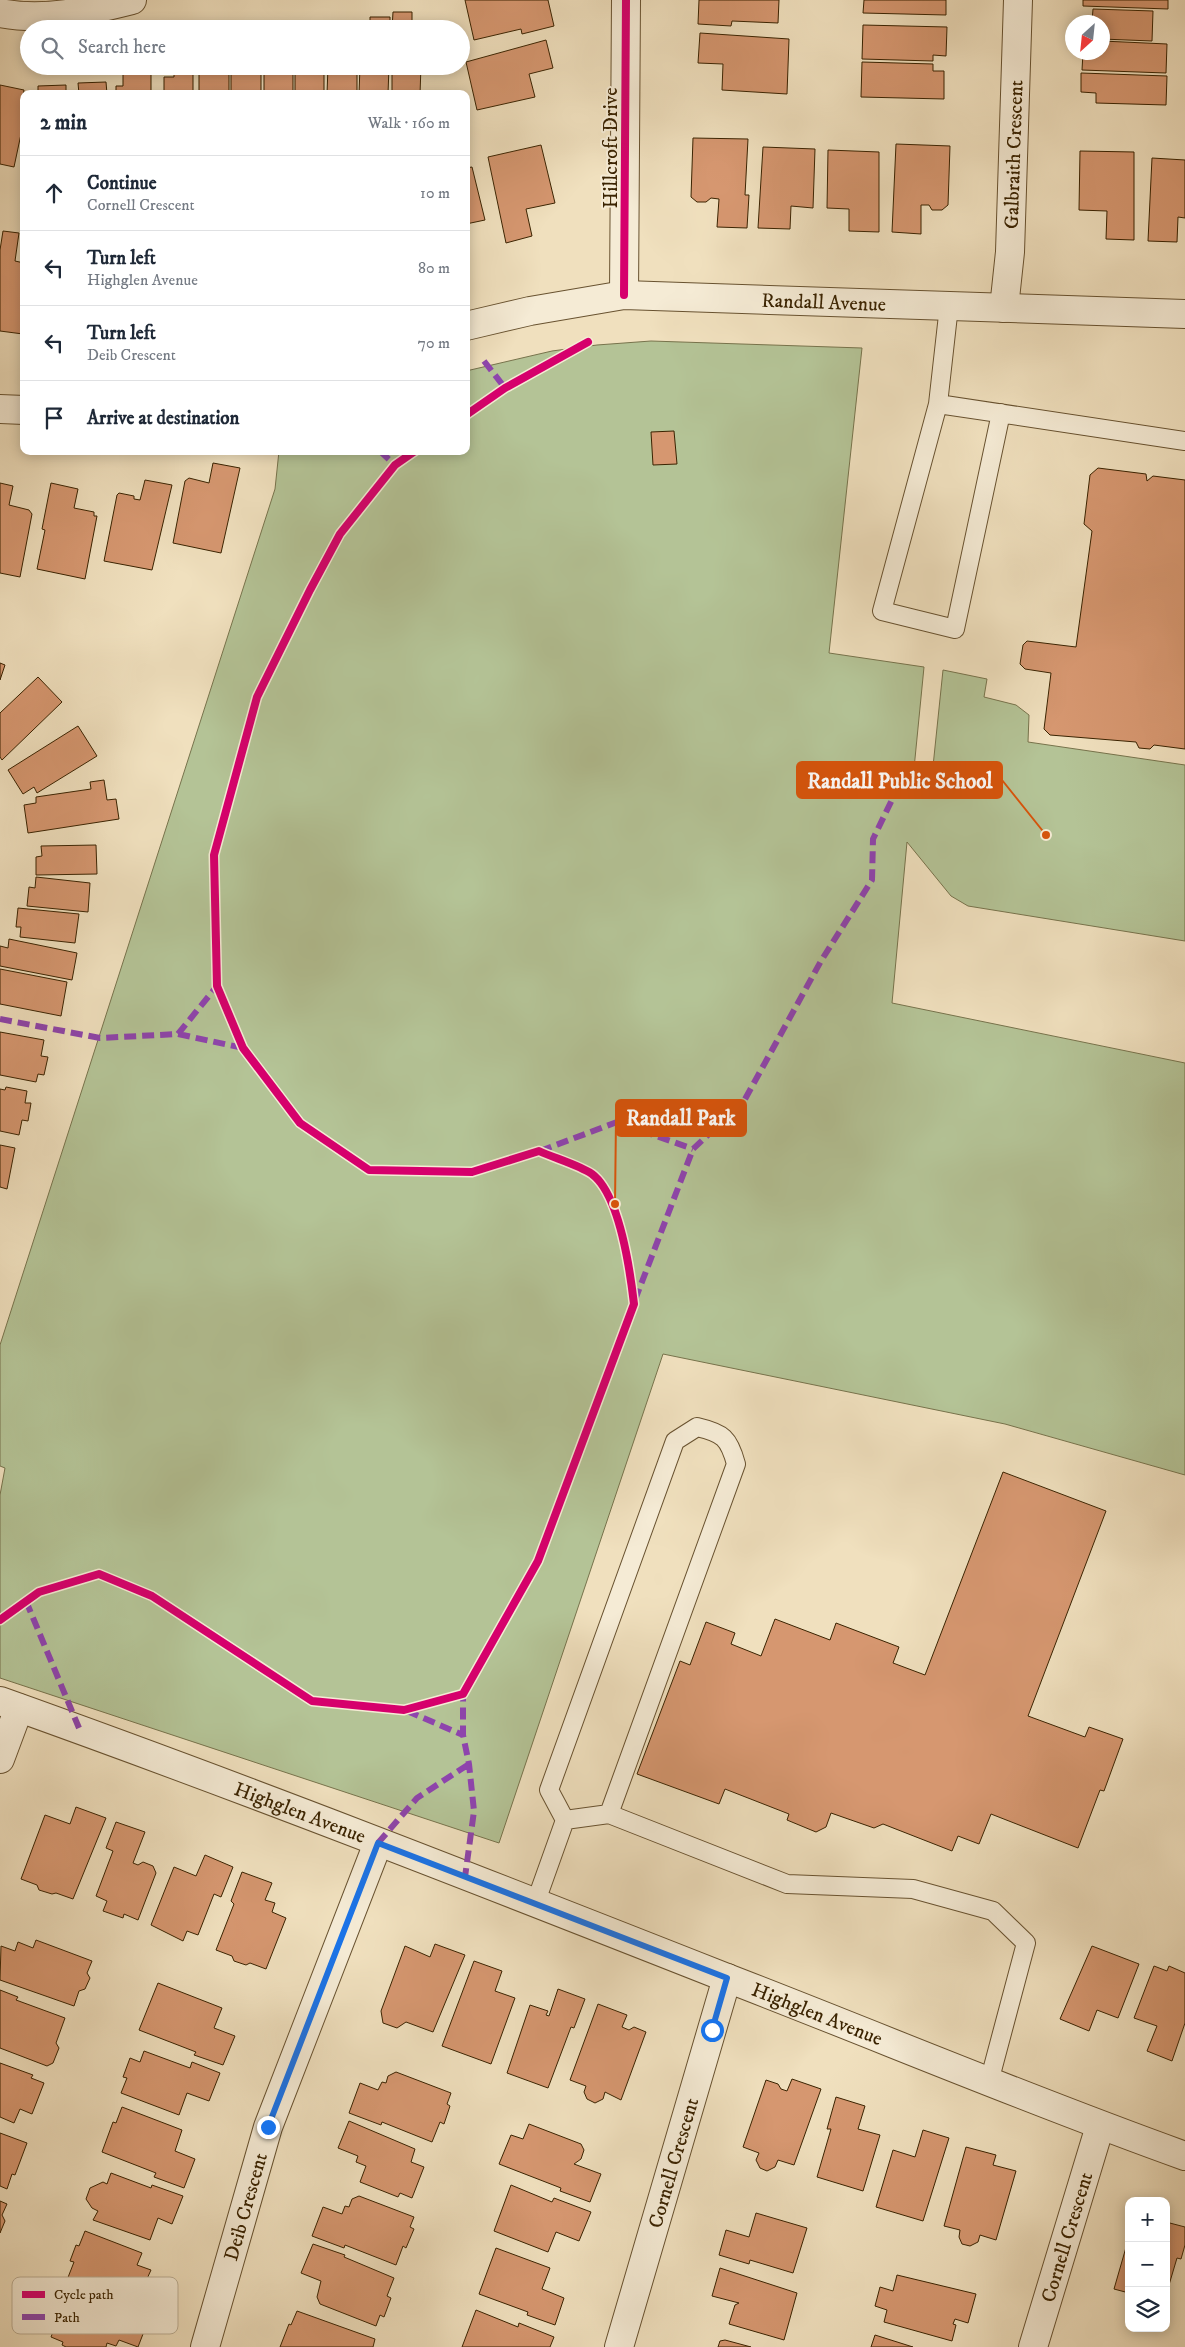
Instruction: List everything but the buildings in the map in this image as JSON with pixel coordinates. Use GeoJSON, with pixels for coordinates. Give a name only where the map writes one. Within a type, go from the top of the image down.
{"type":"FeatureCollection","features":[{"type":"Feature","properties":{"kind":"street"},"geometry":{"type":"LineString","coordinates":[[0,13],[43,17],[71,14],[132,0]]}},
{"type":"Feature","properties":{"kind":"street","name":"Hillcroft Drive"},"geometry":{"type":"LineString","coordinates":[[624,295],[626,0]]}},
{"type":"Feature","properties":{"kind":"street","name":"Galbraith Crescent"},"geometry":{"type":"LineString","coordinates":[[1004,308],[1010,252],[1018,0]]}},
{"type":"Feature","properties":{"kind":"street","name":"Randall Avenue"},"geometry":{"type":"LineString","coordinates":[[470,325],[530,311],[624,295],[1185,314]]}},
{"type":"Feature","properties":{"kind":"street"},"geometry":{"type":"LineString","coordinates":[[0,408],[20,410]]}},
{"type":"Feature","properties":{"kind":"street"},"geometry":{"type":"LineString","coordinates":[[0,1759],[10,1704]]}},
{"type":"Feature","properties":{"kind":"street","name":"Highglen Avenue"},"geometry":{"type":"LineString","coordinates":[[10,1704],[79,1728],[727,1978],[1100,2126],[1185,2156]]}},
{"type":"Feature","properties":{"kind":"street","name":"Deib Crescent"},"geometry":{"type":"LineString","coordinates":[[205,2347],[268,2127],[378,1843]]}},
{"type":"Feature","properties":{"kind":"street","name":"Cornell Crescent"},"geometry":{"type":"LineString","coordinates":[[619,2347],[727,1978]]}},
{"type":"Feature","properties":{"kind":"street","name":"Cornell Crescent"},"geometry":{"type":"LineString","coordinates":[[1033,2347],[1100,2126]]}},
{"type":"Feature","properties":{"kind":"lane"},"geometry":{"type":"LineString","coordinates":[[949,306],[938,404],[882,610],[955,628],[1000,413]]}},
{"type":"Feature","properties":{"kind":"lane"},"geometry":{"type":"LineString","coordinates":[[938,404],[1185,441]]}},
{"type":"Feature","properties":{"kind":"lane"},"geometry":{"type":"LineString","coordinates":[[535,1904],[565,1820],[549,1790],[674,1441],[697,1427],[717,1432],[731,1445],[736,1464],[608,1814]]}},
{"type":"Feature","properties":{"kind":"lane"},"geometry":{"type":"LineString","coordinates":[[565,1820],[608,1814],[787,1884],[913,1889],[993,1911],[1026,1943],[989,2082]]}},
{"type":"Feature","properties":{"kind":"green space"},"geometry":{"type":"Polygon","coordinates":[[[651,341],[862,348],[829,653],[924,667],[912,789],[932,776],[943,670],[987,679],[984,697],[1016,705],[1029,715],[1028,742],[1185,765],[1185,941],[968,906],[951,896],[907,842],[892,1003],[1185,1063],[1185,1475],[1005,1424],[663,1354],[499,1843],[0,1678],[0,1495],[5,1468],[0,1466],[0,1345],[275,489],[279,455],[470,455],[470,370],[552,351],[651,341]]]}},
{"type":"Feature","properties":{"kind":"marked path"},"geometry":{"type":"LineString","coordinates":[[484,361],[505,388]]}},
{"type":"Feature","properties":{"kind":"marked path"},"geometry":{"type":"LineString","coordinates":[[384,455],[395,465]]}},
{"type":"Feature","properties":{"kind":"marked path"},"geometry":{"type":"LineString","coordinates":[[635,1300],[693,1149],[744,1101],[821,961],[872,880],[873,839],[903,777]]}},
{"type":"Feature","properties":{"kind":"marked path"},"geometry":{"type":"LineString","coordinates":[[178,1034],[217,986]]}},
{"type":"Feature","properties":{"kind":"marked path"},"geometry":{"type":"LineString","coordinates":[[0,1019],[100,1038],[178,1034],[243,1048]]}},
{"type":"Feature","properties":{"kind":"marked path"},"geometry":{"type":"LineString","coordinates":[[540,1151],[617,1122],[693,1149]]}},
{"type":"Feature","properties":{"kind":"marked path"},"geometry":{"type":"LineString","coordinates":[[26,1601],[79,1728]]}},
{"type":"Feature","properties":{"kind":"marked path"},"geometry":{"type":"LineString","coordinates":[[465,1690],[463,1694],[463,1735],[469,1764],[474,1811],[465,1877]]}},
{"type":"Feature","properties":{"kind":"marked path"},"geometry":{"type":"LineString","coordinates":[[407,1711],[463,1735]]}},
{"type":"Feature","properties":{"kind":"marked path"},"geometry":{"type":"LineString","coordinates":[[378,1843],[417,1798],[469,1764]]}},
{"type":"Feature","properties":{"kind":"cycle path"},"geometry":{"type":"LineString","coordinates":[[624,295],[626,0]]}},
{"type":"Feature","properties":{"kind":"cycle path"},"geometry":{"type":"LineString","coordinates":[[470,412],[505,388],[588,342]]}},
{"type":"Feature","properties":{"kind":"cycle path"},"geometry":{"type":"LineString","coordinates":[[0,1620],[39,1592],[99,1574],[152,1596],[312,1701],[404,1710],[463,1694],[538,1561],[634,1304],[630,1272],[617,1215],[602,1184],[592,1174],[539,1151],[472,1172],[369,1170],[300,1123],[243,1048],[217,986],[214,855],[257,697],[340,534],[395,465],[409,455]]}},
{"type":"Feature","properties":{"kind":"place","name":"Randall Public School"},"geometry":{"type":"Point","coordinates":[1046,835]}},
{"type":"Feature","properties":{"kind":"place","name":"Randall Park"},"geometry":{"type":"Point","coordinates":[615,1204]}},
{"type":"Feature","properties":{"kind":"route"},"geometry":{"type":"LineString","coordinates":[[268,2127],[378,1843],[727,1978],[712,2030]]}}]}
